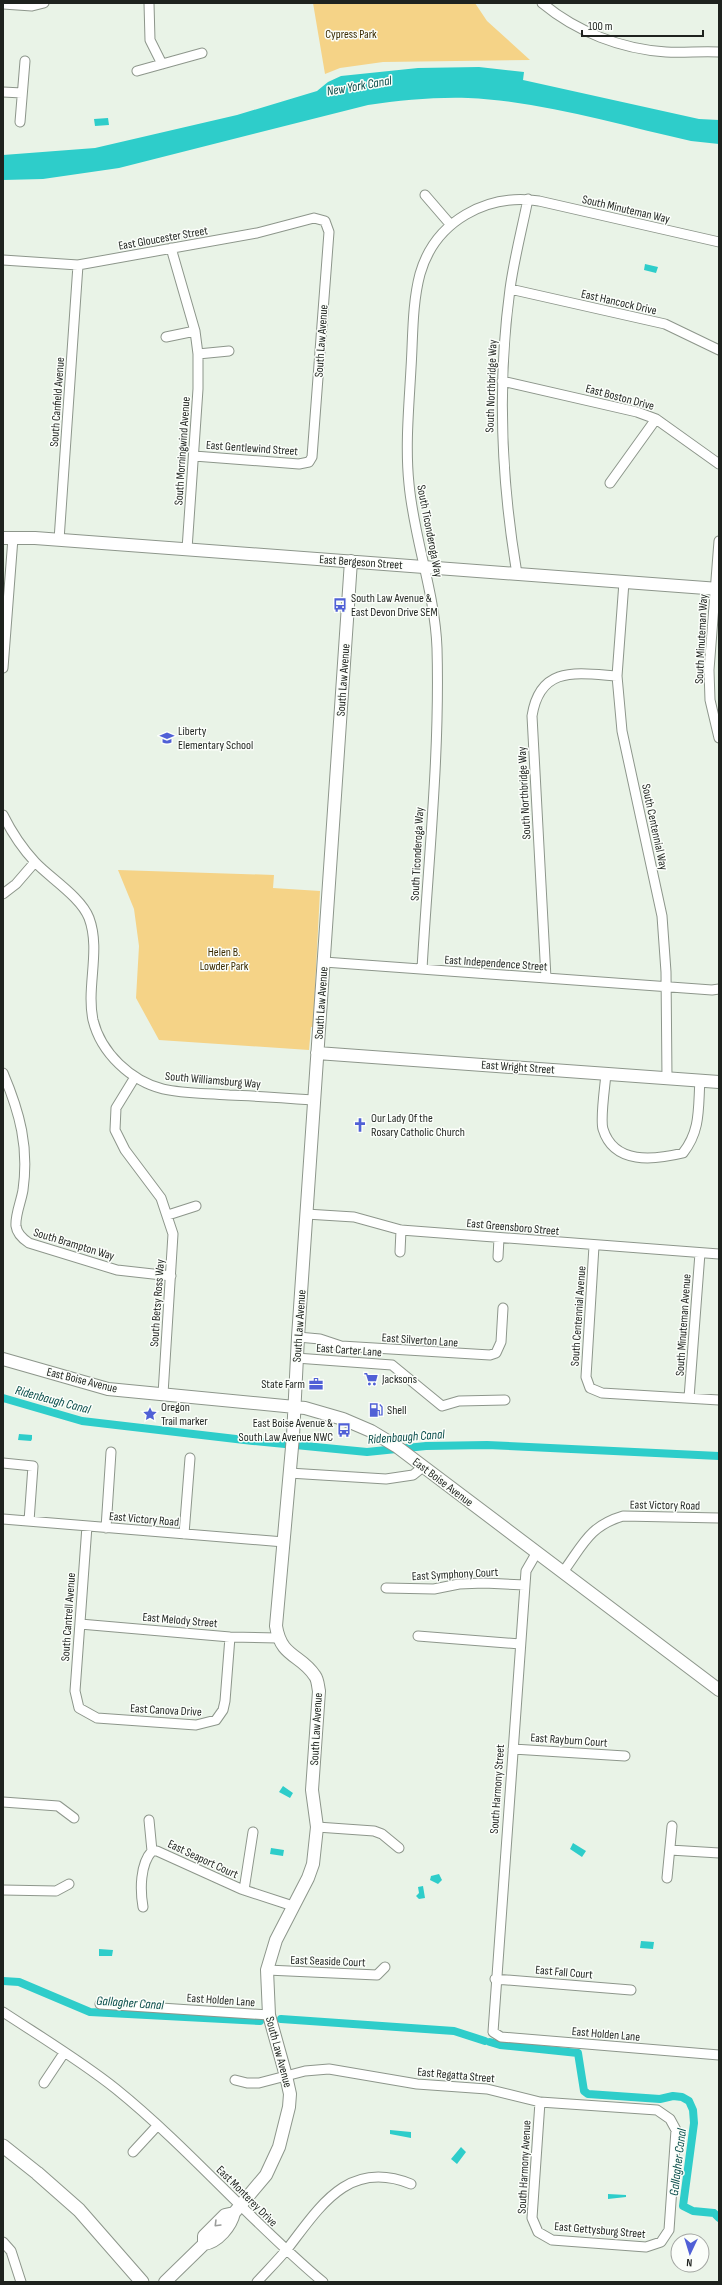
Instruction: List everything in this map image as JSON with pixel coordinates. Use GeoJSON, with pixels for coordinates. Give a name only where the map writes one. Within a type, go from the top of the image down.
{"type":"FeatureCollection","features":[{"type":"Feature","properties":{"kind":"main road"},"geometry":{"type":"LineString","coordinates":[[3,2146],[37,2173],[79,2210],[142,2282]]}},
{"type":"Feature","properties":{"kind":"street"},"geometry":{"type":"LineString","coordinates":[[3,4],[32,6],[44,3]]}},
{"type":"Feature","properties":{"kind":"street"},"geometry":{"type":"LineString","coordinates":[[149,3],[150,40],[162,64]]}},
{"type":"Feature","properties":{"kind":"street"},"geometry":{"type":"LineString","coordinates":[[542,3],[562,19],[586,32],[615,42],[667,52],[719,52]]}},
{"type":"Feature","properties":{"kind":"street"},"geometry":{"type":"LineString","coordinates":[[137,71],[202,53]]}},
{"type":"Feature","properties":{"kind":"street"},"geometry":{"type":"LineString","coordinates":[[20,122],[25,61]]}},
{"type":"Feature","properties":{"kind":"street"},"geometry":{"type":"LineString","coordinates":[[3,92],[22,94]]}},
{"type":"Feature","properties":{"kind":"street"},"geometry":{"type":"LineString","coordinates":[[425,195],[450,224]]}},
{"type":"Feature","properties":{"kind":"street","name":"South Ticonderoga Way"},"geometry":{"type":"LineString","coordinates":[[422,970],[438,690],[436,627],[414,525],[408,482],[408,414],[417,293],[421,273],[431,250],[450,224],[468,212],[498,201],[528,199]]}},
{"type":"Feature","properties":{"kind":"street","name":"South Minuteman Way"},"geometry":{"type":"LineString","coordinates":[[528,199],[719,242]]}},
{"type":"Feature","properties":{"kind":"street","name":"South Northbridge Way"},"geometry":{"type":"LineString","coordinates":[[517,574],[505,493],[501,437],[502,381],[510,289],[528,199]]}},
{"type":"Feature","properties":{"kind":"street","name":"East Gloucester Street"},"geometry":{"type":"LineString","coordinates":[[3,260],[78,265],[257,233],[314,218],[325,221]]}},
{"type":"Feature","properties":{"kind":"street","name":"South Law Avenue"},"geometry":{"type":"LineString","coordinates":[[309,462],[313,452],[329,232],[325,221]]}},
{"type":"Feature","properties":{"kind":"street","name":"South Morningwind Avenue"},"geometry":{"type":"LineString","coordinates":[[171,248],[195,331],[198,354],[198,389],[187,550]]}},
{"type":"Feature","properties":{"kind":"street","name":"South Canfield Avenue"},"geometry":{"type":"LineString","coordinates":[[59,540],[78,265]]}},
{"type":"Feature","properties":{"kind":"street","name":"East Hancock Drive"},"geometry":{"type":"LineString","coordinates":[[510,289],[665,324],[719,350]]}},
{"type":"Feature","properties":{"kind":"street"},"geometry":{"type":"LineString","coordinates":[[166,337],[195,331]]}},
{"type":"Feature","properties":{"kind":"street"},"geometry":{"type":"LineString","coordinates":[[198,354],[229,351]]}},
{"type":"Feature","properties":{"kind":"street","name":"East Boston Drive"},"geometry":{"type":"LineString","coordinates":[[502,381],[637,412],[656,419],[719,464]]}},
{"type":"Feature","properties":{"kind":"street"},"geometry":{"type":"LineString","coordinates":[[610,483],[656,419]]}},
{"type":"Feature","properties":{"kind":"street","name":"East Gentlewind Street"},"geometry":{"type":"LineString","coordinates":[[194,456],[299,464],[309,462]]}},
{"type":"Feature","properties":{"kind":"street"},"geometry":{"type":"LineString","coordinates":[[3,668],[8,538]]}},
{"type":"Feature","properties":{"kind":"street","name":"East Bergeson Street"},"geometry":{"type":"LineString","coordinates":[[8,538],[59,540],[717,589]]}},
{"type":"Feature","properties":{"kind":"street","name":"South Minuteman Way"},"geometry":{"type":"LineString","coordinates":[[719,541],[717,589],[709,670],[715,699],[719,738]]}},
{"type":"Feature","properties":{"kind":"street","name":"South Law Avenue"},"geometry":{"type":"LineString","coordinates":[[165,2282],[204,2244],[212,2243],[232,2222],[237,2209],[266,2175],[279,2147],[289,2107],[290,2094],[269,2015],[267,1970],[276,1940],[313,1864],[317,1827],[312,1790],[319,1691],[316,1676],[287,1652],[278,1638],[276,1626],[292,1452],[296,1358],[351,562]]}},
{"type":"Feature","properties":{"kind":"street","name":"South Centennial Way"},"geometry":{"type":"LineString","coordinates":[[624,582],[617,676],[622,731],[662,916],[666,987],[667,1078]]}},
{"type":"Feature","properties":{"kind":"street","name":"South Northbridge Way"},"geometry":{"type":"LineString","coordinates":[[546,978],[532,716],[534,702],[540,690],[550,681],[561,675],[573,673],[617,676]]}},
{"type":"Feature","properties":{"kind":"street","name":"South Williamsburg Way"},"geometry":{"type":"LineString","coordinates":[[3,815],[14,838],[35,862],[75,899],[89,918],[93,943],[90,993],[93,1021],[102,1043],[111,1055],[135,1077],[163,1089],[314,1100]]}},
{"type":"Feature","properties":{"kind":"street"},"geometry":{"type":"LineString","coordinates":[[3,894],[16,884],[35,862]]}},
{"type":"Feature","properties":{"kind":"street","name":"East Independence Street"},"geometry":{"type":"LineString","coordinates":[[324,962],[666,987]]}},
{"type":"Feature","properties":{"kind":"street"},"geometry":{"type":"LineString","coordinates":[[666,987],[712,990],[719,989]]}},
{"type":"Feature","properties":{"kind":"street","name":"East Wright Street"},"geometry":{"type":"LineString","coordinates":[[317,1053],[719,1082]]}},
{"type":"Feature","properties":{"kind":"street","name":"South Brampton Way"},"geometry":{"type":"LineString","coordinates":[[3,1073],[23,1128],[25,1158],[23,1190],[16,1227],[23,1239],[29,1243],[104,1266],[130,1272],[171,1276]]}},
{"type":"Feature","properties":{"kind":"street"},"geometry":{"type":"LineString","coordinates":[[606,1074],[602,1128],[612,1147],[622,1154],[659,1159],[683,1153],[692,1141],[697,1127],[700,1080]]}},
{"type":"Feature","properties":{"kind":"street","name":"South Betsy Ross Way"},"geometry":{"type":"LineString","coordinates":[[135,1077],[116,1108],[115,1130],[125,1150],[161,1198],[168,1215],[173,1234],[163,1394]]}},
{"type":"Feature","properties":{"kind":"street"},"geometry":{"type":"LineString","coordinates":[[168,1215],[196,1206]]}},
{"type":"Feature","properties":{"kind":"street","name":"East Greensboro Street"},"geometry":{"type":"LineString","coordinates":[[306,1214],[354,1217],[401,1230],[594,1246],[719,1254]]}},
{"type":"Feature","properties":{"kind":"street"},"geometry":{"type":"LineString","coordinates":[[400,1252],[401,1230]]}},
{"type":"Feature","properties":{"kind":"street"},"geometry":{"type":"LineString","coordinates":[[498,1257],[499,1238]]}},
{"type":"Feature","properties":{"kind":"street","name":"South Centennial Avenue"},"geometry":{"type":"LineString","coordinates":[[594,1246],[586,1377],[590,1388],[602,1393],[689,1398]]}},
{"type":"Feature","properties":{"kind":"street","name":"South Minuteman Avenue"},"geometry":{"type":"LineString","coordinates":[[689,1398],[700,1253]]}},
{"type":"Feature","properties":{"kind":"street","name":"East Silverton Lane"},"geometry":{"type":"LineString","coordinates":[[298,1337],[320,1339],[341,1346],[490,1356],[496,1353],[501,1342],[503,1308]]}},
{"type":"Feature","properties":{"kind":"street","name":"East Carter Lane"},"geometry":{"type":"LineString","coordinates":[[296,1358],[392,1365],[442,1406],[460,1401],[505,1400]]}},
{"type":"Feature","properties":{"kind":"street","name":"East Boise Avenue"},"geometry":{"type":"LineString","coordinates":[[3,1359],[108,1389],[294,1406],[343,1419],[371,1431],[396,1446],[719,1690]]}},
{"type":"Feature","properties":{"kind":"street"},"geometry":{"type":"LineString","coordinates":[[689,1398],[719,1400]]}},
{"type":"Feature","properties":{"kind":"street"},"geometry":{"type":"LineString","coordinates":[[106,1528],[111,1452]]}},
{"type":"Feature","properties":{"kind":"street"},"geometry":{"type":"LineString","coordinates":[[184,1534],[190,1458]]}},
{"type":"Feature","properties":{"kind":"street"},"geometry":{"type":"LineString","coordinates":[[3,1463],[33,1466],[29,1522]]}},
{"type":"Feature","properties":{"kind":"street"},"geometry":{"type":"LineString","coordinates":[[289,1473],[386,1479],[413,1475],[423,1467]]}},
{"type":"Feature","properties":{"kind":"street","name":"East Victory Road"},"geometry":{"type":"LineString","coordinates":[[563,1572],[592,1531],[607,1521],[623,1516],[719,1518]]}},
{"type":"Feature","properties":{"kind":"street","name":"East Victory Road"},"geometry":{"type":"LineString","coordinates":[[3,1519],[284,1542]]}},
{"type":"Feature","properties":{"kind":"street","name":"South Cantrell Avenue"},"geometry":{"type":"LineString","coordinates":[[79,1708],[75,1691],[87,1526]]}},
{"type":"Feature","properties":{"kind":"street","name":"South Harmony Street"},"geometry":{"type":"LineString","coordinates":[[493,2032],[495,1979],[526,1571],[537,1552]]}},
{"type":"Feature","properties":{"kind":"street","name":"East Symphony Court"},"geometry":{"type":"LineString","coordinates":[[386,1588],[434,1589],[459,1584],[484,1583],[525,1585]]}},
{"type":"Feature","properties":{"kind":"street","name":"East Melody Street"},"geometry":{"type":"LineString","coordinates":[[80,1624],[230,1637],[278,1638]]}},
{"type":"Feature","properties":{"kind":"street"},"geometry":{"type":"LineString","coordinates":[[418,1636],[520,1644]]}},
{"type":"Feature","properties":{"kind":"street","name":"East Canova Drive"},"geometry":{"type":"LineString","coordinates":[[79,1708],[98,1718],[196,1725],[216,1720],[223,1710],[225,1701],[230,1637]]}},
{"type":"Feature","properties":{"kind":"street","name":"East Rayburn Court"},"geometry":{"type":"LineString","coordinates":[[513,1749],[625,1756]]}},
{"type":"Feature","properties":{"kind":"street"},"geometry":{"type":"LineString","coordinates":[[3,1802],[58,1806],[74,1818]]}},
{"type":"Feature","properties":{"kind":"street","name":"East Seaport Court"},"geometry":{"type":"LineString","coordinates":[[143,1907],[141,1892],[146,1861],[152,1851],[149,1820]]}},
{"type":"Feature","properties":{"kind":"street"},"geometry":{"type":"LineString","coordinates":[[667,1878],[672,1826]]}},
{"type":"Feature","properties":{"kind":"street"},"geometry":{"type":"LineString","coordinates":[[317,1827],[374,1831],[382,1834],[399,1848]]}},
{"type":"Feature","properties":{"kind":"street","name":"East Seaport Court"},"geometry":{"type":"LineString","coordinates":[[244,1890],[252,1832]]}},
{"type":"Feature","properties":{"kind":"street"},"geometry":{"type":"LineString","coordinates":[[670,1850],[719,1853]]}},
{"type":"Feature","properties":{"kind":"street","name":"East Seaport Court"},"geometry":{"type":"LineString","coordinates":[[152,1851],[163,1852],[244,1890],[293,1906]]}},
{"type":"Feature","properties":{"kind":"street"},"geometry":{"type":"LineString","coordinates":[[3,1890],[56,1891],[69,1884]]}},
{"type":"Feature","properties":{"kind":"street","name":"East Seaside Court"},"geometry":{"type":"LineString","coordinates":[[267,1970],[377,1976],[385,1967]]}},
{"type":"Feature","properties":{"kind":"street","name":"East Fall Court"},"geometry":{"type":"LineString","coordinates":[[495,1979],[632,1990]]}},
{"type":"Feature","properties":{"kind":"street","name":"East Holden Lane"},"geometry":{"type":"LineString","coordinates":[[100,2004],[269,2015]]}},
{"type":"Feature","properties":{"kind":"street","name":"East Monterey Drive"},"geometry":{"type":"LineString","coordinates":[[3,2012],[115,2089],[157,2126],[237,2209],[322,2282]]}},
{"type":"Feature","properties":{"kind":"street","name":"East Holden Lane"},"geometry":{"type":"LineString","coordinates":[[493,2032],[501,2037],[719,2055]]}},
{"type":"Feature","properties":{"kind":"street"},"geometry":{"type":"LineString","coordinates":[[44,2083],[64,2053]]}},
{"type":"Feature","properties":{"kind":"street","name":"East Regatta Street"},"geometry":{"type":"LineString","coordinates":[[235,2080],[259,2083],[317,2070],[347,2071],[417,2084],[487,2088],[540,2102],[657,2110],[670,2119],[676,2130],[669,2230],[661,2242]]}},
{"type":"Feature","properties":{"kind":"street","name":"South Harmony Avenue"},"geometry":{"type":"LineString","coordinates":[[538,2232],[532,2218],[540,2102]]}},
{"type":"Feature","properties":{"kind":"street"},"geometry":{"type":"LineString","coordinates":[[133,2152],[157,2126]]}},
{"type":"Feature","properties":{"kind":"street"},"geometry":{"type":"LineString","coordinates":[[257,2282],[285,2251],[325,2200],[350,2183],[362,2179],[395,2177],[411,2184]]}},
{"type":"Feature","properties":{"kind":"street","name":"East Gettysburg Street"},"geometry":{"type":"LineString","coordinates":[[538,2232],[552,2240],[646,2247],[661,2242]]}},
{"type":"Feature","properties":{"kind":"street"},"geometry":{"type":"LineString","coordinates":[[3,2242],[11,2251],[21,2282]]}},
{"type":"Feature","properties":{"kind":"green space","name":"Cypress Park"},"geometry":{"type":"Polygon","coordinates":[[[313,3],[475,3],[487,21],[530,60],[383,62],[340,68],[325,74],[313,3]]]}},
{"type":"Feature","properties":{"kind":"green space","name":"Helen B. Lowder Park"},"geometry":{"type":"Polygon","coordinates":[[[118,870],[274,875],[273,888],[320,891],[313,1027],[311,1027],[309,1050],[159,1040],[136,998],[139,946],[134,909],[118,870]]]}},
{"type":"Feature","properties":{"kind":"water","name":"New York Canal"},"geometry":{"type":"Polygon","coordinates":[[[479,67],[524,72],[523,80],[699,119],[719,120],[719,144],[691,141],[580,115],[524,104],[468,98],[431,98],[368,105],[119,168],[43,179],[3,180],[3,155],[95,148],[237,115],[317,91],[328,82],[341,76],[418,68],[479,67]]]}},
{"type":"Feature","properties":{"kind":"water"},"geometry":{"type":"Polygon","coordinates":[[[108,118],[109,125],[95,126],[94,119],[108,118]]]}},
{"type":"Feature","properties":{"kind":"water"},"geometry":{"type":"Polygon","coordinates":[[[645,264],[658,267],[656,273],[644,270],[645,264]]]}},
{"type":"Feature","properties":{"kind":"water"},"geometry":{"type":"Polygon","coordinates":[[[19,1434],[32,1435],[32,1439],[31,1441],[18,1440],[19,1434]]]}},
{"type":"Feature","properties":{"kind":"water"},"geometry":{"type":"Polygon","coordinates":[[[283,1786],[293,1793],[290,1798],[279,1792],[283,1786]]]}},
{"type":"Feature","properties":{"kind":"water"},"geometry":{"type":"Polygon","coordinates":[[[573,1843],[586,1851],[582,1857],[570,1849],[573,1843]]]}},
{"type":"Feature","properties":{"kind":"water"},"geometry":{"type":"Polygon","coordinates":[[[271,1848],[284,1850],[283,1856],[270,1854],[271,1848]]]}},
{"type":"Feature","properties":{"kind":"water"},"geometry":{"type":"Polygon","coordinates":[[[439,1874],[442,1880],[438,1884],[430,1880],[431,1876],[439,1874]]]}},
{"type":"Feature","properties":{"kind":"water"},"geometry":{"type":"Polygon","coordinates":[[[423,1886],[425,1898],[419,1899],[416,1896],[419,1893],[418,1887],[423,1886]]]}},
{"type":"Feature","properties":{"kind":"water"},"geometry":{"type":"Polygon","coordinates":[[[641,1941],[654,1942],[653,1949],[640,1948],[641,1941]]]}},
{"type":"Feature","properties":{"kind":"water"},"geometry":{"type":"Polygon","coordinates":[[[99,1949],[113,1950],[112,1956],[99,1956],[99,1949]]]}},
{"type":"Feature","properties":{"kind":"water"},"geometry":{"type":"Polygon","coordinates":[[[390,2130],[411,2132],[411,2138],[390,2134],[390,2130]]]}},
{"type":"Feature","properties":{"kind":"water"},"geometry":{"type":"Polygon","coordinates":[[[461,2147],[466,2152],[457,2164],[451,2159],[461,2147]]]}},
{"type":"Feature","properties":{"kind":"water"},"geometry":{"type":"Polygon","coordinates":[[[608,2194],[626,2195],[626,2197],[608,2199],[608,2194]]]}},
{"type":"Feature","properties":{"kind":"waterway","name":"Ridenbaugh Canal"},"geometry":{"type":"LineString","coordinates":[[3,1398],[82,1421],[253,1441],[367,1452],[426,1446],[487,1445],[719,1456]]}},
{"type":"Feature","properties":{"kind":"waterway","name":"Gallagher Canal"},"geometry":{"type":"LineString","coordinates":[[3,1981],[19,1982],[90,2012],[260,2021]]}},
{"type":"Feature","properties":{"kind":"waterway","name":"Gallagher Canal"},"geometry":{"type":"LineString","coordinates":[[281,2019],[454,2031],[485,2041]]}},
{"type":"Feature","properties":{"kind":"waterway","name":"Gallagher Canal"},"geometry":{"type":"LineString","coordinates":[[490,2042],[500,2045],[578,2053],[584,2091],[588,2094],[660,2099],[673,2096],[682,2097],[689,2101],[693,2110],[694,2123],[683,2206],[693,2211],[714,2213],[719,2218]]}},
{"type":"Feature","properties":{"kind":"place","name":"South Law Avenue & East Devon Drive SEM"},"geometry":{"type":"Point","coordinates":[340,605]}},
{"type":"Feature","properties":{"kind":"place","name":"Liberty Elementary School"},"geometry":{"type":"Point","coordinates":[167,738]}},
{"type":"Feature","properties":{"kind":"place","name":"Our Lady Of the Rosary Catholic Church"},"geometry":{"type":"Point","coordinates":[360,1125]}},
{"type":"Feature","properties":{"kind":"place","name":"Jacksons"},"geometry":{"type":"Point","coordinates":[371,1379]}},
{"type":"Feature","properties":{"kind":"place","name":"State Farm"},"geometry":{"type":"Point","coordinates":[316,1384]}},
{"type":"Feature","properties":{"kind":"place","name":"Shell"},"geometry":{"type":"Point","coordinates":[376,1410]}},
{"type":"Feature","properties":{"kind":"place","name":"Oregon Trail marker"},"geometry":{"type":"Point","coordinates":[150,1414]}},
{"type":"Feature","properties":{"kind":"place","name":"East Boise Avenue & South Law Avenue NWC"},"geometry":{"type":"Point","coordinates":[344,1430]}}]}
